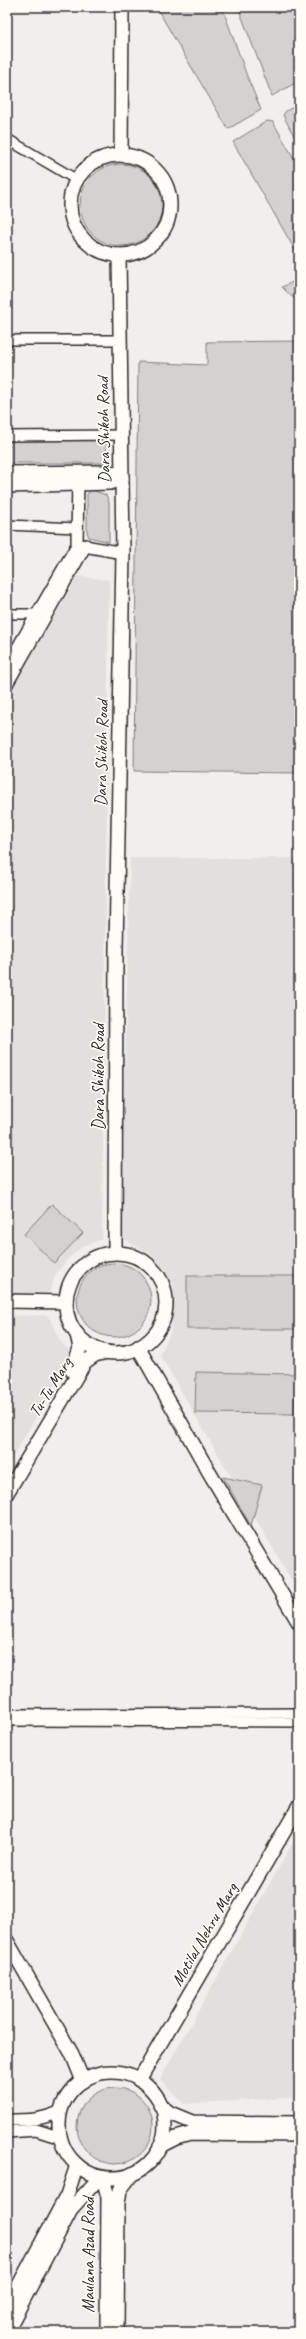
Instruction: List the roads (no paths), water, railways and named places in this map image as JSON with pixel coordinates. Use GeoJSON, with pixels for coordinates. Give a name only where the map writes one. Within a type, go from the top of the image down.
{"type":"FeatureCollection","features":[{"type":"Feature","properties":{"kind":"main road"},"geometry":{"type":"LineString","coordinates":[[121,155],[122,7]]}},
{"type":"Feature","properties":{"kind":"main road"},"geometry":{"type":"LineString","coordinates":[[121,155],[140,159],[157,171],[168,190],[170,201],[166,223],[155,240],[138,251],[119,255],[106,253],[95,248],[85,240],[77,229],[72,218],[70,205],[72,192],[77,180],[85,170],[95,162],[108,156],[121,155]]}},
{"type":"Feature","properties":{"kind":"main road","name":"Dara Shikoh Road"},"geometry":{"type":"LineString","coordinates":[[115,1252],[116,950],[123,553],[119,255]]}},
{"type":"Feature","properties":{"kind":"main road"},"geometry":{"type":"LineString","coordinates":[[7,473],[110,483],[122,478]]}},
{"type":"Feature","properties":{"kind":"main road"},"geometry":{"type":"LineString","coordinates":[[7,486],[78,479]]}},
{"type":"Feature","properties":{"kind":"main road"},"geometry":{"type":"LineString","coordinates":[[115,1252],[128,1254],[140,1259],[159,1278],[164,1290],[165,1310],[158,1333],[138,1347],[118,1352],[108,1352],[96,1348],[77,1334],[69,1319],[66,1302],[71,1281],[84,1263],[104,1254],[115,1252]]}},
{"type":"Feature","properties":{"kind":"main road"},"geometry":{"type":"LineString","coordinates":[[7,1301],[66,1302]]}},
{"type":"Feature","properties":{"kind":"main road","name":"Tu-Tu Marg"},"geometry":{"type":"LineString","coordinates":[[7,1483],[73,1370],[80,1348],[77,1334]]}},
{"type":"Feature","properties":{"kind":"main road"},"geometry":{"type":"LineString","coordinates":[[138,1347],[209,1472],[299,1623]]}},
{"type":"Feature","properties":{"kind":"main road","name":"Tu-Tu Marg"},"geometry":{"type":"LineString","coordinates":[[7,1493],[85,1362],[95,1355],[108,1352]]}},
{"type":"Feature","properties":{"kind":"main road","name":"Motilal Nehru Marg"},"geometry":{"type":"LineString","coordinates":[[139,2080],[299,1806]]}},
{"type":"Feature","properties":{"kind":"main road"},"geometry":{"type":"LineString","coordinates":[[7,1941],[72,2054],[83,2081]]}},
{"type":"Feature","properties":{"kind":"main road"},"geometry":{"type":"LineString","coordinates":[[72,2054],[95,2076]]}},
{"type":"Feature","properties":{"kind":"main road"},"geometry":{"type":"LineString","coordinates":[[108,2072],[121,2073],[139,2080],[154,2093],[165,2121],[160,2146],[149,2163],[132,2174],[123,2177],[101,2177],[77,2165],[67,2153],[61,2138],[59,2124],[61,2110],[67,2097],[83,2081],[95,2076],[108,2072]]}},
{"type":"Feature","properties":{"kind":"main road"},"geometry":{"type":"LineString","coordinates":[[160,2105],[170,2113],[192,2122],[299,2122]]}},
{"type":"Feature","properties":{"kind":"main road"},"geometry":{"type":"LineString","coordinates":[[160,2146],[176,2138],[190,2134],[299,2135]]}},
{"type":"Feature","properties":{"kind":"main road"},"geometry":{"type":"LineString","coordinates":[[7,2307],[67,2195],[77,2165]]}},
{"type":"Feature","properties":{"kind":"main road","name":"Maulana Azad Road"},"geometry":{"type":"LineString","coordinates":[[117,2332],[118,2203],[120,2190],[132,2174]]}},
{"type":"Feature","properties":{"kind":"main road"},"geometry":{"type":"LineString","coordinates":[[7,2331],[72,2208],[101,2177]]}},
{"type":"Feature","properties":{"kind":"main road","name":"Maulana Azad Road"},"geometry":{"type":"LineString","coordinates":[[101,2177],[108,2197],[107,2332]]}},
{"type":"Feature","properties":{"kind":"street"},"geometry":{"type":"LineString","coordinates":[[7,139],[77,180]]}},
{"type":"Feature","properties":{"kind":"street"},"geometry":{"type":"LineString","coordinates":[[7,340],[120,340]]}},
{"type":"Feature","properties":{"kind":"street"},"geometry":{"type":"LineString","coordinates":[[7,436],[122,435]]}},
{"type":"Feature","properties":{"kind":"street"},"geometry":{"type":"LineString","coordinates":[[7,684],[81,545],[77,528],[78,479]]}},
{"type":"Feature","properties":{"kind":"street"},"geometry":{"type":"LineString","coordinates":[[7,525],[77,528]]}},
{"type":"Feature","properties":{"kind":"street"},"geometry":{"type":"LineString","coordinates":[[81,545],[123,553]]}},
{"type":"Feature","properties":{"kind":"street"},"geometry":{"type":"LineString","coordinates":[[7,666],[37,614],[81,545]]}},
{"type":"Feature","properties":{"kind":"street"},"geometry":{"type":"LineString","coordinates":[[7,614],[37,614]]}},
{"type":"Feature","properties":{"kind":"street"},"geometry":{"type":"LineString","coordinates":[[7,1714],[299,1713]]}},
{"type":"Feature","properties":{"kind":"street"},"geometry":{"type":"LineString","coordinates":[[7,1721],[299,1722]]}},
{"type":"Feature","properties":{"kind":"street"},"geometry":{"type":"LineString","coordinates":[[7,2120],[36,2120],[50,2117],[61,2110]]}},
{"type":"Feature","properties":{"kind":"street"},"geometry":{"type":"LineString","coordinates":[[7,2132],[36,2130],[61,2138]]}}]}
